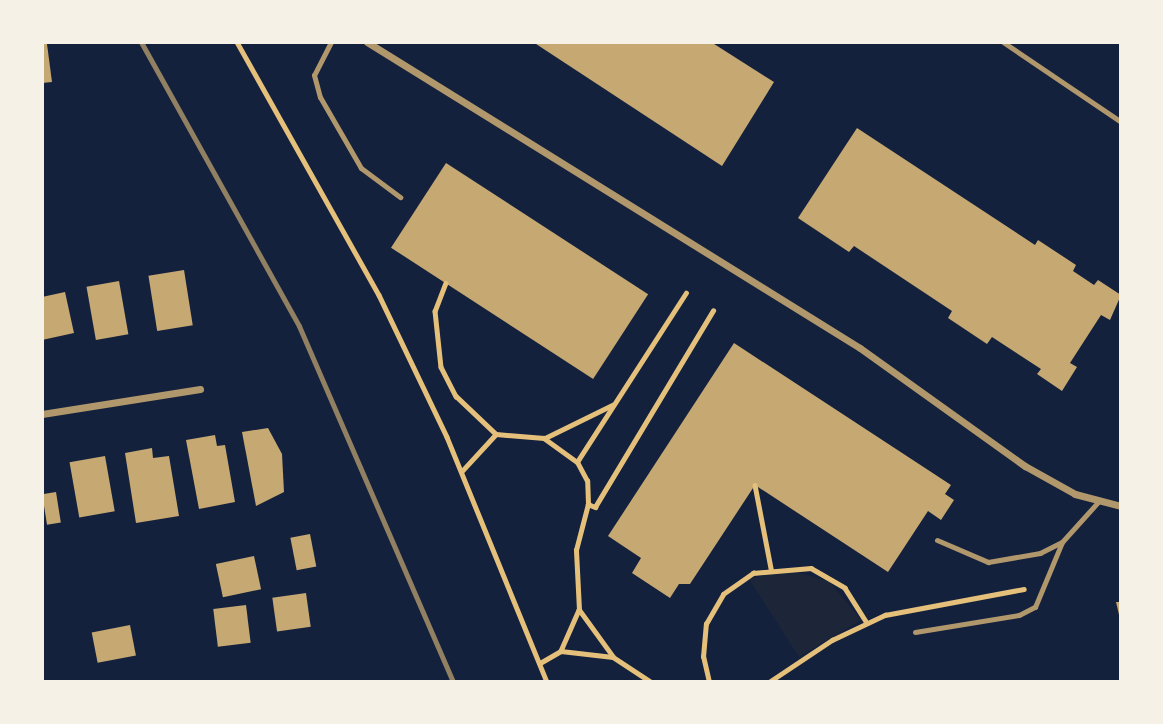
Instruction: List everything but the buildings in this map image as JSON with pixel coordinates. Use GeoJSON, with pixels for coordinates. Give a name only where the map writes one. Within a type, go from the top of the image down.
{"type":"FeatureCollection","features":[{"type":"Feature","properties":{"kind":"street"},"geometry":{"type":"LineString","coordinates":[[367,42],[860,348],[1025,466],[1098,502],[1121,506]]}},
{"type":"Feature","properties":{"kind":"street"},"geometry":{"type":"LineString","coordinates":[[42,414],[201,388]]}},
{"type":"Feature","properties":{"kind":"lane"},"geometry":{"type":"LineString","coordinates":[[331,42],[314,75],[320,97],[361,168],[400,197]]}},
{"type":"Feature","properties":{"kind":"lane"},"geometry":{"type":"LineString","coordinates":[[1003,42],[1121,122]]}},
{"type":"Feature","properties":{"kind":"lane"},"geometry":{"type":"LineString","coordinates":[[937,540],[962,556],[988,562],[1040,554],[1062,542],[1098,502]]}},
{"type":"Feature","properties":{"kind":"lane"},"geometry":{"type":"LineString","coordinates":[[915,632],[1019,615],[1035,607],[1062,542]]}},
{"type":"Feature","properties":{"kind":"path"},"geometry":{"type":"LineString","coordinates":[[237,42],[347,229],[462,471],[547,682]]}},
{"type":"Feature","properties":{"kind":"path"},"geometry":{"type":"LineString","coordinates":[[446,283],[435,310],[441,367],[456,396],[496,434],[544,438],[575,428],[616,402]]}},
{"type":"Feature","properties":{"kind":"path"},"geometry":{"type":"LineString","coordinates":[[576,462],[686,293]]}},
{"type":"Feature","properties":{"kind":"path"},"geometry":{"type":"LineString","coordinates":[[588,504],[595,507],[637,440],[636,429],[713,312]]}},
{"type":"Feature","properties":{"kind":"path"},"geometry":{"type":"LineString","coordinates":[[462,471],[496,434]]}},
{"type":"Feature","properties":{"kind":"path"},"geometry":{"type":"LineString","coordinates":[[544,438],[576,462],[587,481],[588,504],[576,550],[579,610],[561,651]]}},
{"type":"Feature","properties":{"kind":"path"},"geometry":{"type":"LineString","coordinates":[[755,485],[771,568]]}},
{"type":"Feature","properties":{"kind":"path"},"geometry":{"type":"LineString","coordinates":[[709,682],[703,640],[713,607],[737,582],[771,568],[811,568],[829,577],[845,588],[867,623]]}},
{"type":"Feature","properties":{"kind":"path"},"geometry":{"type":"LineString","coordinates":[[769,682],[867,623],[901,610],[1025,588]]}},
{"type":"Feature","properties":{"kind":"path"},"geometry":{"type":"LineString","coordinates":[[579,610],[613,656],[651,682]]}},
{"type":"Feature","properties":{"kind":"path"},"geometry":{"type":"LineString","coordinates":[[540,663],[561,651],[613,656]]}},
{"type":"Feature","properties":{"kind":"shaded area"},"geometry":{"type":"Polygon","coordinates":[[[787,570],[829,581],[861,620],[799,657],[749,579],[787,570]]]}},
{"type":"Feature","properties":{"kind":"railway"},"geometry":{"type":"LineString","coordinates":[[141,42],[299,326],[453,682]]}}]}
